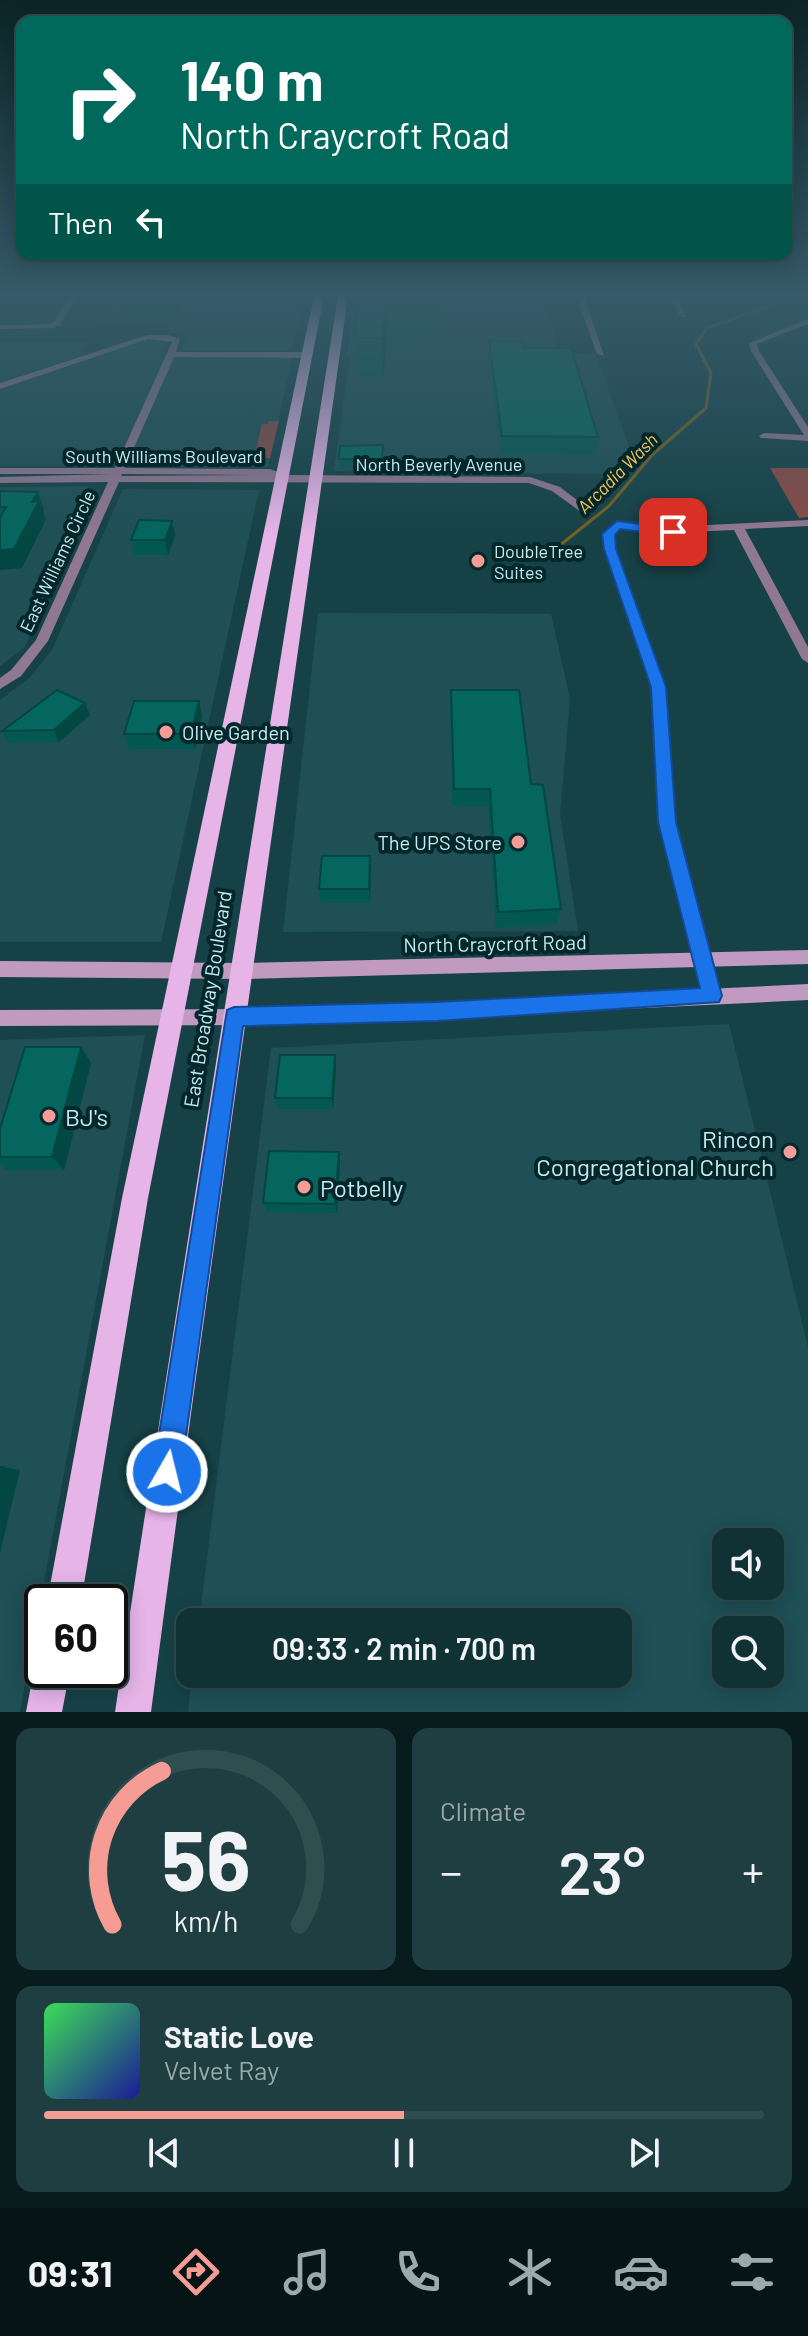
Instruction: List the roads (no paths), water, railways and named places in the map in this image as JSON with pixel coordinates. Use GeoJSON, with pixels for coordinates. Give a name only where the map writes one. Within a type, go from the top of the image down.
{"type":"FeatureCollection","features":[{"type":"Feature","properties":{"kind":"main road","name":"East Broadway Boulevard"},"geometry":{"type":"LineString","coordinates":[[67,1584],[110,1330],[171,1017],[284,478],[316,376]]}},
{"type":"Feature","properties":{"kind":"main road","name":"East Broadway Boulevard"},"geometry":{"type":"LineString","coordinates":[[133,1712],[234,1017],[317,479],[320,376]]}},
{"type":"Feature","properties":{"kind":"main road","name":"North Craycroft Road"},"geometry":{"type":"LineString","coordinates":[[0,969],[243,971],[808,957]]}},
{"type":"Feature","properties":{"kind":"main road"},"geometry":{"type":"LineString","coordinates":[[0,1018],[437,1012],[808,992]]}},
{"type":"Feature","properties":{"kind":"main road"},"geometry":{"type":"LineString","coordinates":[[44,1712],[49,1688]]}},
{"type":"Feature","properties":{"kind":"street"},"geometry":{"type":"LineString","coordinates":[[0,386],[30,376]]}},
{"type":"Feature","properties":{"kind":"street","name":"East Williams Circle"},"geometry":{"type":"LineString","coordinates":[[0,685],[16,673],[42,641],[162,376]]}},
{"type":"Feature","properties":{"kind":"street"},"geometry":{"type":"LineString","coordinates":[[771,376],[808,436]]}},
{"type":"Feature","properties":{"kind":"street"},"geometry":{"type":"LineString","coordinates":[[764,436],[808,436]]}},
{"type":"Feature","properties":{"kind":"street","name":"South Williams Boulevard"},"geometry":{"type":"LineString","coordinates":[[0,471],[284,478]]}},
{"type":"Feature","properties":{"kind":"street","name":"South Williams Boulevard"},"geometry":{"type":"LineString","coordinates":[[0,480],[116,476]]}},
{"type":"Feature","properties":{"kind":"street","name":"North Beverly Avenue"},"geometry":{"type":"LineString","coordinates":[[284,478],[530,480],[556,489],[585,510]]}},
{"type":"Feature","properties":{"kind":"street"},"geometry":{"type":"LineString","coordinates":[[712,996],[667,822],[658,687],[610,549],[608,533],[617,525],[673,532],[808,523]]}},
{"type":"Feature","properties":{"kind":"street"},"geometry":{"type":"LineString","coordinates":[[738,527],[808,659]]}},
{"type":"Feature","properties":{"kind":"waterway","name":"Arcadia Wash"},"geometry":{"type":"LineString","coordinates":[[554,550],[609,506],[652,455],[706,408],[711,376]]}},
{"type":"Feature","properties":{"kind":"place","name":"DoubleTree Suites"},"geometry":{"type":"Point","coordinates":[478,561]}},
{"type":"Feature","properties":{"kind":"place","name":"Olive Garden"},"geometry":{"type":"Point","coordinates":[166,732]}},
{"type":"Feature","properties":{"kind":"place","name":"The UPS Store"},"geometry":{"type":"Point","coordinates":[518,842]}},
{"type":"Feature","properties":{"kind":"place","name":"BJ's"},"geometry":{"type":"Point","coordinates":[49,1116]}},
{"type":"Feature","properties":{"kind":"place","name":"Rincon Congregational Church"},"geometry":{"type":"Point","coordinates":[790,1152]}},
{"type":"Feature","properties":{"kind":"place","name":"Potbelly"},"geometry":{"type":"Point","coordinates":[304,1187]}}]}
